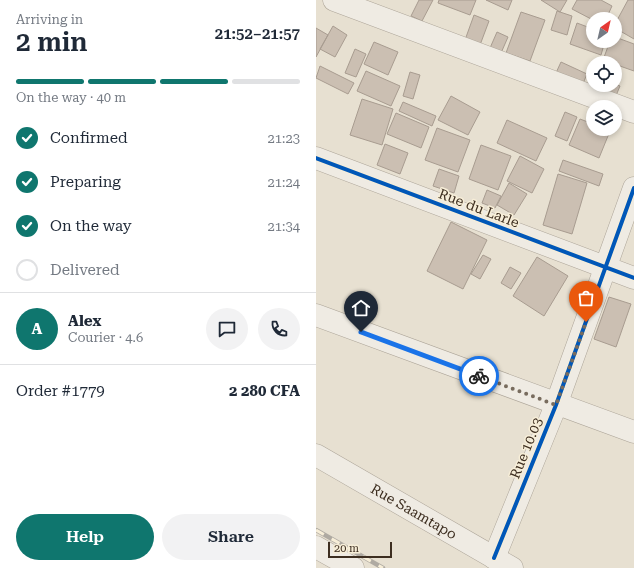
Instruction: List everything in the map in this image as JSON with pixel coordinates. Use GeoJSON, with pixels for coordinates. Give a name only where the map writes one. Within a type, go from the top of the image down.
{"type":"FeatureCollection","features":[{"type":"Feature","properties":{"kind":"street"},"geometry":{"type":"LineString","coordinates":[[334,0],[634,112]]}},
{"type":"Feature","properties":{"kind":"street","name":"Rue du Larle"},"geometry":{"type":"LineString","coordinates":[[316,158],[634,278]]}},
{"type":"Feature","properties":{"kind":"street","name":"Rue 10.03"},"geometry":{"type":"LineString","coordinates":[[503,563],[556,405],[634,188]]}},
{"type":"Feature","properties":{"kind":"street"},"geometry":{"type":"LineString","coordinates":[[316,316],[556,405],[634,432]]}},
{"type":"Feature","properties":{"kind":"street","name":"Rue Saamtapo"},"geometry":{"type":"LineString","coordinates":[[316,455],[503,563]]}},
{"type":"Feature","properties":{"kind":"street"},"geometry":{"type":"LineString","coordinates":[[316,547],[353,568]]}},
{"type":"Feature","properties":{"kind":"building"},"geometry":{"type":"Polygon","coordinates":[[[419,0],[433,0],[422,21],[411,16],[419,0]]]}},
{"type":"Feature","properties":{"kind":"building"},"geometry":{"type":"Polygon","coordinates":[[[439,0],[476,0],[470,15],[438,3],[439,0]]]}},
{"type":"Feature","properties":{"kind":"building"},"geometry":{"type":"Polygon","coordinates":[[[486,0],[512,0],[508,10],[486,0]]]}},
{"type":"Feature","properties":{"kind":"building"},"geometry":{"type":"Polygon","coordinates":[[[541,0],[567,0],[560,12],[541,0]]]}},
{"type":"Feature","properties":{"kind":"building"},"geometry":{"type":"Polygon","coordinates":[[[577,0],[601,0],[612,6],[609,12],[586,12],[586,16],[572,9],[577,0]]]}},
{"type":"Feature","properties":{"kind":"building"},"geometry":{"type":"Polygon","coordinates":[[[628,0],[634,0],[634,39],[622,32],[622,12],[628,0]]]}},
{"type":"Feature","properties":{"kind":"building"},"geometry":{"type":"Polygon","coordinates":[[[557,11],[572,16],[567,35],[551,30],[557,11]]]}},
{"type":"Feature","properties":{"kind":"building"},"geometry":{"type":"Polygon","coordinates":[[[521,12],[545,20],[530,61],[506,53],[521,12]]]}},
{"type":"Feature","properties":{"kind":"building"},"geometry":{"type":"Polygon","coordinates":[[[474,15],[489,21],[480,45],[465,40],[474,15]]]}},
{"type":"Feature","properties":{"kind":"building"},"geometry":{"type":"Polygon","coordinates":[[[577,23],[586,26],[586,48],[603,48],[601,55],[570,44],[577,23]]]}},
{"type":"Feature","properties":{"kind":"building"},"geometry":{"type":"Polygon","coordinates":[[[333,26],[347,35],[335,57],[320,49],[333,26]]]}},
{"type":"Feature","properties":{"kind":"building"},"geometry":{"type":"Polygon","coordinates":[[[316,28],[328,35],[316,57],[316,28]]]}},
{"type":"Feature","properties":{"kind":"building"},"geometry":{"type":"Polygon","coordinates":[[[497,32],[508,37],[501,53],[490,48],[497,32]]]}},
{"type":"Feature","properties":{"kind":"building"},"geometry":{"type":"Polygon","coordinates":[[[622,40],[634,44],[634,71],[622,67],[622,56],[604,56],[607,48],[622,48],[622,40]]]}},
{"type":"Feature","properties":{"kind":"building"},"geometry":{"type":"Polygon","coordinates":[[[374,42],[398,52],[388,75],[364,64],[374,42]]]}},
{"type":"Feature","properties":{"kind":"building"},"geometry":{"type":"Polygon","coordinates":[[[355,49],[366,54],[356,77],[345,73],[355,49]]]}},
{"type":"Feature","properties":{"kind":"building"},"geometry":{"type":"Polygon","coordinates":[[[561,62],[586,74],[582,86],[555,75],[561,62]]]}},
{"type":"Feature","properties":{"kind":"building"},"geometry":{"type":"Polygon","coordinates":[[[320,66],[354,83],[348,94],[316,78],[320,66]]]}},
{"type":"Feature","properties":{"kind":"building"},"geometry":{"type":"Polygon","coordinates":[[[366,71],[400,86],[391,106],[357,91],[366,71]]]}},
{"type":"Feature","properties":{"kind":"building"},"geometry":{"type":"Polygon","coordinates":[[[410,72],[420,75],[413,99],[403,96],[410,72]]]}},
{"type":"Feature","properties":{"kind":"building"},"geometry":{"type":"Polygon","coordinates":[[[599,92],[618,92],[615,98],[599,92]]]}},
{"type":"Feature","properties":{"kind":"building"},"geometry":{"type":"Polygon","coordinates":[[[451,96],[480,112],[468,135],[438,120],[451,96]]]}},
{"type":"Feature","properties":{"kind":"building"},"geometry":{"type":"Polygon","coordinates":[[[362,99],[393,109],[382,145],[350,135],[362,99]]]}},
{"type":"Feature","properties":{"kind":"building"},"geometry":{"type":"Polygon","coordinates":[[[403,102],[436,116],[432,126],[399,111],[403,102]]]}},
{"type":"Feature","properties":{"kind":"building"},"geometry":{"type":"Polygon","coordinates":[[[565,112],[577,117],[567,141],[555,136],[565,112]]]}},
{"type":"Feature","properties":{"kind":"building"},"geometry":{"type":"Polygon","coordinates":[[[396,113],[429,127],[421,148],[387,134],[396,113]]]}},
{"type":"Feature","properties":{"kind":"building"},"geometry":{"type":"Polygon","coordinates":[[[580,119],[586,121],[586,136],[608,136],[599,158],[569,145],[580,119]]]}},
{"type":"Feature","properties":{"kind":"building"},"geometry":{"type":"Polygon","coordinates":[[[507,120],[547,138],[536,161],[497,143],[507,120]]]}},
{"type":"Feature","properties":{"kind":"building"},"geometry":{"type":"Polygon","coordinates":[[[437,128],[470,140],[458,172],[425,160],[437,128]]]}},
{"type":"Feature","properties":{"kind":"building"},"geometry":{"type":"Polygon","coordinates":[[[385,144],[408,153],[400,174],[377,165],[385,144]]]}},
{"type":"Feature","properties":{"kind":"building"},"geometry":{"type":"Polygon","coordinates":[[[481,145],[511,156],[498,190],[469,179],[481,145]]]}},
{"type":"Feature","properties":{"kind":"building"},"geometry":{"type":"Polygon","coordinates":[[[520,156],[544,169],[532,193],[507,181],[520,156]]]}},
{"type":"Feature","properties":{"kind":"building"},"geometry":{"type":"Polygon","coordinates":[[[563,160],[603,174],[599,186],[559,171],[563,160]]]}},
{"type":"Feature","properties":{"kind":"building"},"geometry":{"type":"Polygon","coordinates":[[[439,169],[459,176],[454,193],[433,186],[439,169]]]}},
{"type":"Feature","properties":{"kind":"building"},"geometry":{"type":"Polygon","coordinates":[[[558,174],[587,183],[572,234],[543,225],[558,174]]]}},
{"type":"Feature","properties":{"kind":"building"},"geometry":{"type":"Polygon","coordinates":[[[509,183],[527,194],[514,215],[497,205],[509,183]]]}},
{"type":"Feature","properties":{"kind":"building"},"geometry":{"type":"Polygon","coordinates":[[[487,190],[501,196],[495,208],[482,203],[487,190]]]}},
{"type":"Feature","properties":{"kind":"building"},"geometry":{"type":"Polygon","coordinates":[[[451,222],[487,240],[463,289],[427,271],[451,222]]]}},
{"type":"Feature","properties":{"kind":"building"},"geometry":{"type":"Polygon","coordinates":[[[483,255],[491,259],[480,279],[471,274],[483,255]]]}},
{"type":"Feature","properties":{"kind":"building"},"geometry":{"type":"Polygon","coordinates":[[[537,257],[568,276],[544,316],[513,296],[537,257]]]}},
{"type":"Feature","properties":{"kind":"building"},"geometry":{"type":"Polygon","coordinates":[[[510,267],[521,273],[511,289],[501,283],[510,267]]]}},
{"type":"Feature","properties":{"kind":"building"},"geometry":{"type":"Polygon","coordinates":[[[609,297],[631,304],[616,347],[594,339],[609,297]]]}},
{"type":"Feature","properties":{"kind":"railway"},"geometry":{"type":"LineString","coordinates":[[316,530],[383,568]]}},
{"type":"Feature","properties":{"kind":"cycle path"},"geometry":{"type":"LineString","coordinates":[[316,158],[634,278]]}},
{"type":"Feature","properties":{"kind":"cycle path"},"geometry":{"type":"LineString","coordinates":[[494,558],[556,405],[634,188]]}},
{"type":"Feature","properties":{"kind":"way so far"},"geometry":{"type":"LineString","coordinates":[[479,376],[556,405],[586,322]]}},
{"type":"Feature","properties":{"kind":"route"},"geometry":{"type":"LineString","coordinates":[[361,332],[479,376]]}}]}
